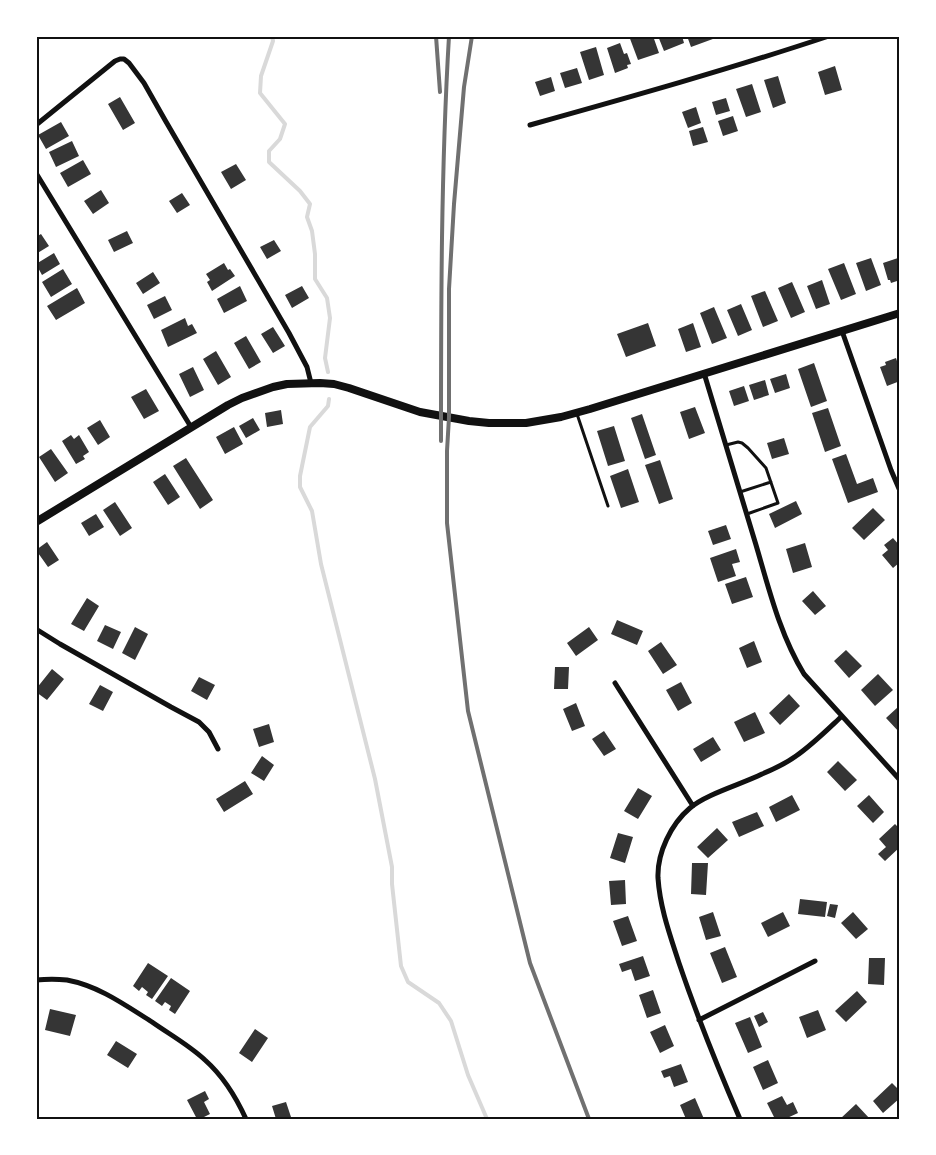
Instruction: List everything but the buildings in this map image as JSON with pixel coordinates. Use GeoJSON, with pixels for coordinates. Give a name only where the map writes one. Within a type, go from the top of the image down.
{"type":"FeatureCollection","features":[{"type":"Feature","properties":{"kind":"street"},"geometry":{"type":"LineString","coordinates":[[530,125],[658,90],[829,36]]}},
{"type":"Feature","properties":{"kind":"street"},"geometry":{"type":"LineString","coordinates":[[36,125],[116,61],[124,59],[129,63],[144,83],[290,333],[307,367],[312,383]]}},
{"type":"Feature","properties":{"kind":"street"},"geometry":{"type":"LineString","coordinates":[[36,173],[191,427]]}},
{"type":"Feature","properties":{"kind":"street"},"geometry":{"type":"LineString","coordinates":[[36,522],[228,405],[261,390],[288,384],[334,384],[420,412],[469,421],[489,423],[544,421],[577,413],[900,313]]}},
{"type":"Feature","properties":{"kind":"street"},"geometry":{"type":"LineString","coordinates":[[842,331],[900,491]]}},
{"type":"Feature","properties":{"kind":"street"},"geometry":{"type":"LineString","coordinates":[[704,373],[772,598],[792,652],[804,674],[900,780]]}},
{"type":"Feature","properties":{"kind":"street"},"geometry":{"type":"LineString","coordinates":[[36,629],[199,722],[209,732],[218,749]]}},
{"type":"Feature","properties":{"kind":"street"},"geometry":{"type":"LineString","coordinates":[[615,683],[693,806]]}},
{"type":"Feature","properties":{"kind":"street"},"geometry":{"type":"LineString","coordinates":[[740,1119],[699,1020],[668,930],[662,907],[658,877],[663,848],[676,824],[693,806],[708,797],[784,764],[817,739],[842,716]]}},
{"type":"Feature","properties":{"kind":"street"},"geometry":{"type":"LineString","coordinates":[[699,1020],[815,961]]}},
{"type":"Feature","properties":{"kind":"street"},"geometry":{"type":"LineString","coordinates":[[36,980],[66,980],[99,990],[192,1049],[215,1070],[228,1086],[238,1101],[246,1119]]}},
{"type":"Feature","properties":{"kind":"lane"},"geometry":{"type":"LineString","coordinates":[[577,413],[608,506]]}},
{"type":"Feature","properties":{"kind":"lane"},"geometry":{"type":"LineString","coordinates":[[726,445],[742,443],[766,468],[778,503],[747,514]]}},
{"type":"Feature","properties":{"kind":"lane"},"geometry":{"type":"LineString","coordinates":[[740,492],[771,482]]}},
{"type":"Feature","properties":{"kind":"waterway"},"geometry":{"type":"LineString","coordinates":[[272,36],[273,41],[261,76],[260,93],[285,124],[280,139],[269,151],[269,162],[300,191],[310,204],[307,217],[312,231],[315,254],[315,279],[327,298],[330,318],[325,358],[328,372]]}},
{"type":"Feature","properties":{"kind":"waterway"},"geometry":{"type":"LineString","coordinates":[[329,399],[328,406],[310,427],[300,476],[300,487],[312,511],[321,564],[375,779],[392,867],[392,884],[401,966],[408,982],[439,1003],[451,1021],[468,1075],[487,1119]]}},
{"type":"Feature","properties":{"kind":"railway"},"geometry":{"type":"LineString","coordinates":[[436,36],[440,92]]}},
{"type":"Feature","properties":{"kind":"railway"},"geometry":{"type":"LineString","coordinates":[[441,441],[441,289],[449,36]]}},
{"type":"Feature","properties":{"kind":"railway"},"geometry":{"type":"LineString","coordinates":[[472,36],[464,87],[449,289],[447,523],[468,711],[530,963],[589,1119]]}}]}
